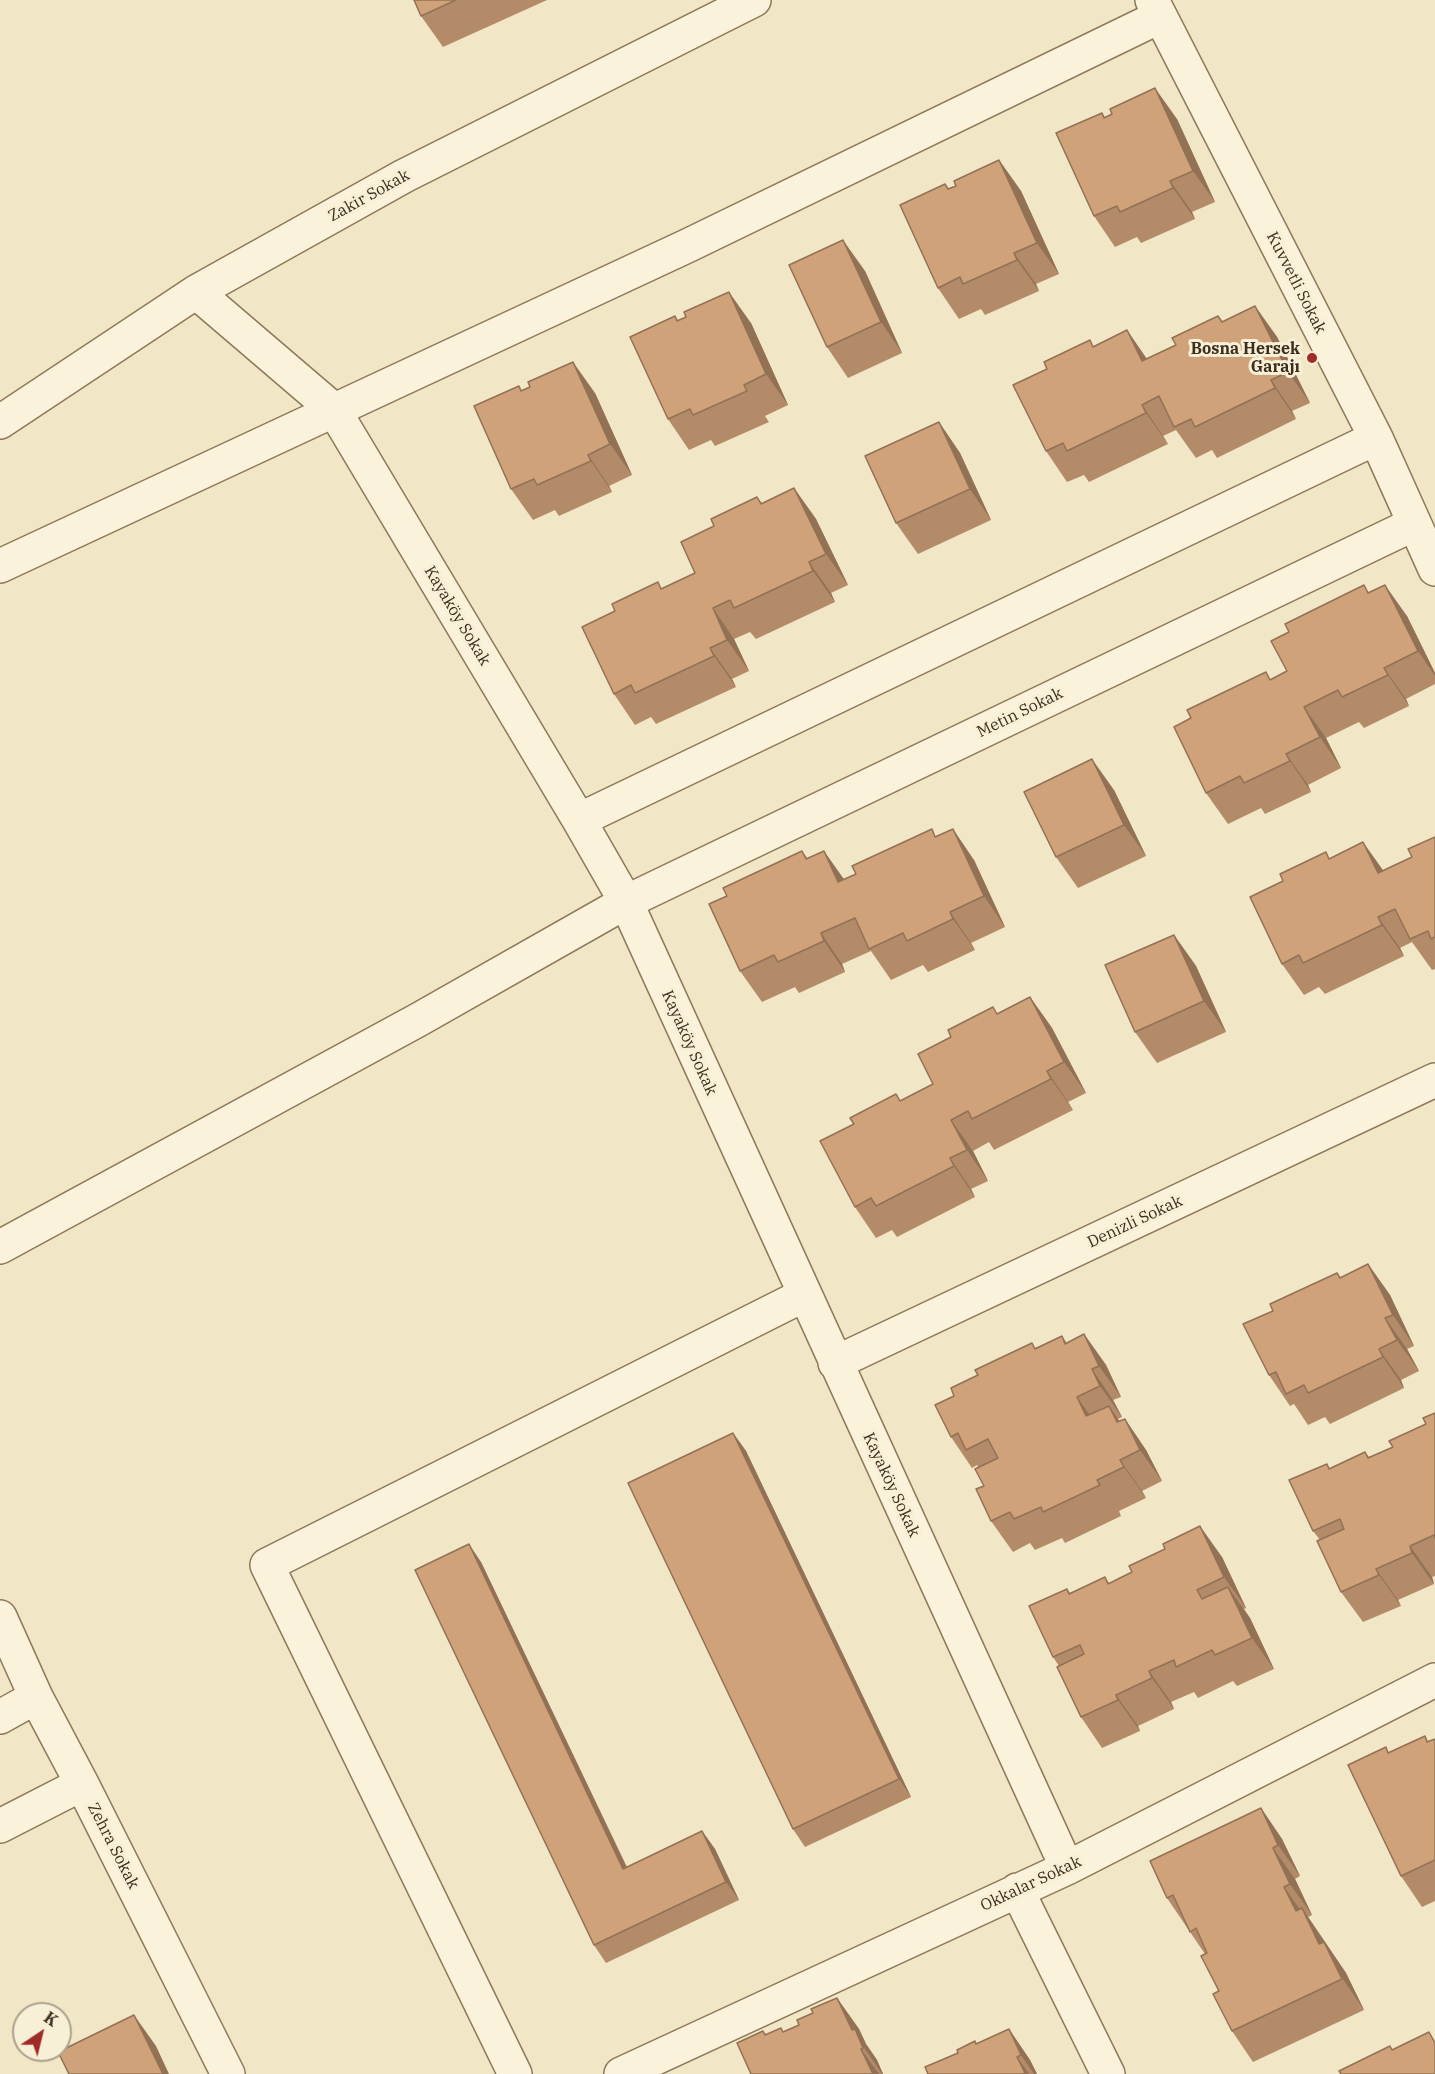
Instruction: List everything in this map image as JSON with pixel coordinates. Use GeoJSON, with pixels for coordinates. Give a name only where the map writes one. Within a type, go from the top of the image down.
{"type":"FeatureCollection","features":[{"type":"Feature","properties":{"kind":"street","name":"Zakir Sokak"},"geometry":{"type":"LineString","coordinates":[[0,422],[196,292],[404,176],[754,0]]}},
{"type":"Feature","properties":{"kind":"street"},"geometry":{"type":"LineString","coordinates":[[0,566],[687,246],[1155,8]]}},
{"type":"Feature","properties":{"kind":"street","name":"Kuvvetli Sokak"},"geometry":{"type":"LineString","coordinates":[[1155,8],[1376,438],[1435,569]]}},
{"type":"Feature","properties":{"kind":"street","name":"Kayaköy Sokak"},"geometry":{"type":"LineString","coordinates":[[196,292],[334,410],[626,902],[1067,1868]]}},
{"type":"Feature","properties":{"kind":"street"},"geometry":{"type":"LineString","coordinates":[[579,820],[1376,438]]}},
{"type":"Feature","properties":{"kind":"street","name":"Metin Sokak"},"geometry":{"type":"LineString","coordinates":[[0,1247],[418,1020],[626,902],[1414,524]]}},
{"type":"Feature","properties":{"kind":"street","name":"Denizli Sokak"},"geometry":{"type":"LineString","coordinates":[[835,1363],[1435,1080]]}},
{"type":"Feature","properties":{"kind":"street"},"geometry":{"type":"LineString","coordinates":[[515,2074],[267,1565],[804,1295]]}},
{"type":"Feature","properties":{"kind":"street","name":"Zehra Sokak"},"geometry":{"type":"LineString","coordinates":[[0,1617],[36,1697],[228,2074]]}},
{"type":"Feature","properties":{"kind":"street","name":"Okkalar Sokak"},"geometry":{"type":"LineString","coordinates":[[621,2074],[1067,1868],[1435,1680]]}},
{"type":"Feature","properties":{"kind":"street"},"geometry":{"type":"LineString","coordinates":[[0,1717],[36,1697]]}},
{"type":"Feature","properties":{"kind":"street"},"geometry":{"type":"LineString","coordinates":[[0,1826],[82,1784]]}},
{"type":"Feature","properties":{"kind":"street"},"geometry":{"type":"LineString","coordinates":[[1017,1890],[1108,2074]]}},
{"type":"Feature","properties":{"kind":"building"},"geometry":{"type":"Polygon","coordinates":[[[414,0],[456,0],[421,16],[414,0]]]}},
{"type":"Feature","properties":{"kind":"building"},"geometry":{"type":"Polygon","coordinates":[[[1155,88],[1193,171],[1170,181],[1173,188],[1120,212],[1117,206],[1094,216],[1056,133],[1102,113],[1104,118],[1112,114],[1110,109],[1155,88]]]}},
{"type":"Feature","properties":{"kind":"building"},"geometry":{"type":"Polygon","coordinates":[[[999,160],[1037,243],[1014,253],[1017,260],[963,284],[960,277],[938,288],[900,205],[945,184],[948,189],[956,186],[954,181],[999,160]]]}},
{"type":"Feature","properties":{"kind":"building"},"geometry":{"type":"Polygon","coordinates":[[[843,240],[881,322],[827,347],[789,265],[843,240]]]}},
{"type":"Feature","properties":{"kind":"building"},"geometry":{"type":"Polygon","coordinates":[[[729,292],[766,374],[744,385],[747,391],[693,415],[690,409],[668,419],[630,337],[675,316],[677,321],[686,317],[684,312],[729,292]]]}},
{"type":"Feature","properties":{"kind":"building"},"geometry":{"type":"Polygon","coordinates":[[[1255,306],[1288,372],[1271,380],[1275,388],[1195,427],[1191,419],[1174,427],[1159,396],[1142,405],[1146,413],[1067,451],[1063,443],[1046,451],[1013,385],[1047,369],[1044,362],[1090,340],[1093,347],[1127,330],[1142,361],[1176,345],[1172,338],[1218,316],[1222,322],[1255,306]]]}},
{"type":"Feature","properties":{"kind":"building"},"geometry":{"type":"Polygon","coordinates":[[[573,362],[610,444],[588,455],[591,461],[537,485],[534,479],[511,489],[474,406],[519,386],[521,391],[530,387],[528,382],[573,362]]]}},
{"type":"Feature","properties":{"kind":"building"},"geometry":{"type":"Polygon","coordinates":[[[939,422],[970,489],[896,523],[865,456],[939,422]]]}},
{"type":"Feature","properties":{"kind":"building"},"geometry":{"type":"Polygon","coordinates":[[[794,488],[826,554],[809,562],[813,571],[734,608],[730,600],[713,608],[727,640],[710,648],[714,656],[635,693],[631,685],[614,694],[582,627],[615,611],[612,604],[658,582],[661,589],[695,573],[681,542],[714,526],[711,519],[757,497],[761,504],[794,488]]]}},
{"type":"Feature","properties":{"kind":"building"},"geometry":{"type":"Polygon","coordinates":[[[1364,585],[1368,593],[1385,585],[1418,651],[1384,668],[1388,675],[1342,697],[1338,690],[1304,707],[1320,737],[1286,754],[1290,761],[1244,783],[1240,776],[1206,793],[1174,727],[1191,718],[1187,710],[1266,672],[1270,680],[1287,671],[1271,641],[1289,632],[1285,624],[1364,585]]]}},
{"type":"Feature","properties":{"kind":"building"},"geometry":{"type":"Polygon","coordinates":[[[1092,759],[1124,825],[1056,857],[1024,792],[1092,759]]]}},
{"type":"Feature","properties":{"kind":"building"},"geometry":{"type":"Polygon","coordinates":[[[932,829],[935,837],[953,829],[984,896],[950,912],[953,919],[907,941],[903,933],[869,949],[855,918],[821,933],[824,941],[778,962],[774,955],[740,971],[709,904],[727,896],[723,888],[802,851],[806,859],[824,851],[838,882],[856,874],[852,866],[932,829]]]}},
{"type":"Feature","properties":{"kind":"building"},"geometry":{"type":"Polygon","coordinates":[[[1435,837],[1435,937],[1431,939],[1428,931],[1410,939],[1395,909],[1378,917],[1382,925],[1303,963],[1299,955],[1282,964],[1250,897],[1283,881],[1280,874],[1326,852],[1329,859],[1363,842],[1378,873],[1412,857],[1408,849],[1435,837]]]}},
{"type":"Feature","properties":{"kind":"building"},"geometry":{"type":"Polygon","coordinates":[[[1174,935],[1204,1001],[1135,1032],[1105,965],[1174,935]]]}},
{"type":"Feature","properties":{"kind":"building"},"geometry":{"type":"Polygon","coordinates":[[[1030,997],[1064,1062],[1047,1071],[1051,1079],[972,1119],[968,1111],[951,1120],[967,1150],[950,1158],[954,1166],[876,1206],[871,1198],[855,1207],[820,1141],[854,1124],[850,1118],[896,1094],[900,1101],[933,1084],[918,1054],[951,1037],[948,1030],[993,1007],[997,1014],[1030,997]]]}},
{"type":"Feature","properties":{"kind":"building"},"geometry":{"type":"Polygon","coordinates":[[[1368,1264],[1393,1315],[1385,1318],[1397,1340],[1379,1349],[1383,1357],[1308,1393],[1304,1385],[1286,1394],[1276,1372],[1269,1375],[1243,1324],[1273,1311],[1270,1304],[1337,1273],[1340,1278],[1368,1264]]]}},
{"type":"Feature","properties":{"kind":"building"},"geometry":{"type":"Polygon","coordinates":[[[1084,1334],[1099,1366],[1092,1369],[1100,1386],[1077,1397],[1086,1416],[1109,1406],[1117,1422],[1125,1419],[1140,1450],[1120,1460],[1124,1467],[1097,1480],[1100,1485],[1043,1512],[1041,1507],[1014,1519],[1010,1512],[991,1521],[976,1489],[984,1486],[975,1469],[998,1458],[988,1439],[966,1450],[958,1433],[951,1437],[935,1405],[954,1396],[951,1388],[978,1375],[975,1370],[1032,1343],[1035,1349],[1062,1336],[1065,1344],[1084,1334]]]}},
{"type":"Feature","properties":{"kind":"building"},"geometry":{"type":"Polygon","coordinates":[[[1435,1413],[1435,1538],[1434,1535],[1410,1546],[1412,1553],[1376,1569],[1379,1575],[1341,1592],[1317,1541],[1344,1529],[1340,1519],[1313,1531],[1289,1480],[1327,1464],[1329,1469],[1365,1452],[1368,1458],[1393,1447],[1389,1441],[1426,1424],[1423,1418],[1435,1413]]]}},
{"type":"Feature","properties":{"kind":"building"},"geometry":{"type":"Polygon","coordinates":[[[733,1433],[899,1779],[793,1829],[628,1483],[733,1433]]]}},
{"type":"Feature","properties":{"kind":"building"},"geometry":{"type":"Polygon","coordinates":[[[1200,1526],[1224,1577],[1197,1590],[1202,1599],[1228,1587],[1252,1638],[1215,1655],[1212,1650],[1176,1667],[1174,1660],[1149,1671],[1152,1678],[1116,1695],[1118,1700],[1081,1717],[1057,1667],[1084,1654],[1080,1645],[1053,1657],[1029,1606],[1067,1589],[1069,1594],[1105,1577],[1108,1584],[1132,1572],[1129,1566],[1165,1549],[1163,1544],[1200,1526]]]}},
{"type":"Feature","properties":{"kind":"building"},"geometry":{"type":"Polygon","coordinates":[[[469,1544],[623,1869],[702,1831],[726,1882],[594,1945],[415,1570],[469,1544]]]}},
{"type":"Feature","properties":{"kind":"building"},"geometry":{"type":"Polygon","coordinates":[[[1425,1736],[1427,1742],[1435,1739],[1435,1860],[1401,1876],[1348,1765],[1386,1747],[1388,1753],[1425,1736]]]}},
{"type":"Feature","properties":{"kind":"building"},"geometry":{"type":"Polygon","coordinates":[[[1261,1808],[1278,1845],[1273,1848],[1290,1884],[1284,1887],[1296,1911],[1302,1908],[1319,1944],[1324,1942],[1342,1979],[1232,2031],[1213,1994],[1219,1991],[1201,1956],[1207,1953],[1196,1928],[1190,1932],[1173,1895],[1167,1898],[1150,1861],[1261,1808]]]}},
{"type":"Feature","properties":{"kind":"building"},"geometry":{"type":"Polygon","coordinates":[[[837,1998],[852,2030],[855,2029],[863,2048],[861,2049],[873,2074],[751,2074],[737,2043],[763,2031],[765,2035],[781,2028],[783,2032],[799,2025],[797,2020],[813,2013],[811,2009],[837,1998]]]}},
{"type":"Feature","properties":{"kind":"building"},"geometry":{"type":"Polygon","coordinates":[[[134,2015],[163,2074],[69,2074],[63,2062],[72,2062],[72,2045],[134,2015]]]}},
{"type":"Feature","properties":{"kind":"building"},"geometry":{"type":"Polygon","coordinates":[[[1009,2029],[1021,2055],[1017,2057],[1025,2073],[928,2074],[925,2067],[958,2053],[957,2050],[975,2041],[976,2044],[1009,2029]]]}},
{"type":"Feature","properties":{"kind":"building"},"geometry":{"type":"Polygon","coordinates":[[[1429,2032],[1435,2043],[1435,2074],[1341,2074],[1339,2071],[1390,2046],[1392,2050],[1429,2032]]]}},
{"type":"Feature","properties":{"kind":"place","name":"Bosna Hersek Garajı"},"geometry":{"type":"Point","coordinates":[1312,358]}}]}
